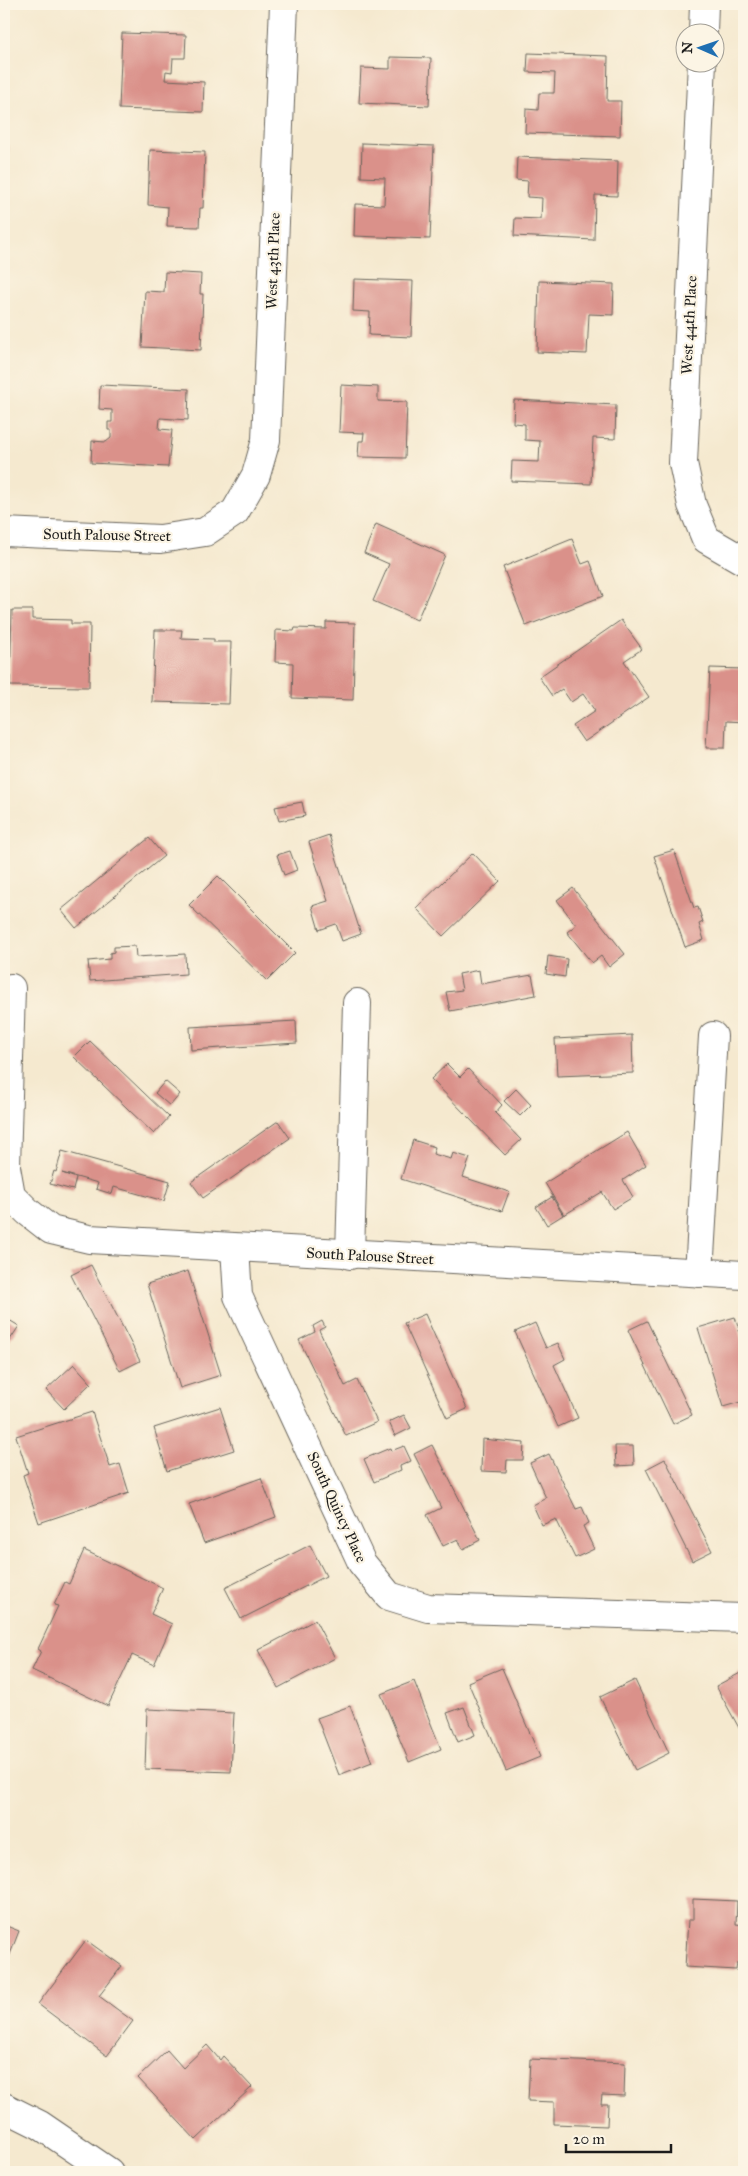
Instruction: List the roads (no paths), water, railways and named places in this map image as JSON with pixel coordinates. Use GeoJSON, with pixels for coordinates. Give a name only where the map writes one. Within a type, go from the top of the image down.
{"type":"FeatureCollection","features":[{"type":"Feature","properties":{"kind":"street","name":"West 43th Place"},"geometry":{"type":"LineString","coordinates":[[235,512],[256,475],[266,440],[284,4]]}},
{"type":"Feature","properties":{"kind":"street"},"geometry":{"type":"LineString","coordinates":[[703,22],[704,4]]}},
{"type":"Feature","properties":{"kind":"street","name":"West 44th Place"},"geometry":{"type":"LineString","coordinates":[[702,72],[683,464],[692,505],[706,539],[744,562]]}},
{"type":"Feature","properties":{"kind":"street","name":"South Palouse Street"},"geometry":{"type":"LineString","coordinates":[[4,532],[160,539],[205,532],[235,512]]}},
{"type":"Feature","properties":{"kind":"street","name":"South Palouse Street"},"geometry":{"type":"LineString","coordinates":[[11,988],[6,1167],[11,1195],[51,1230],[89,1239],[744,1275]]}},
{"type":"Feature","properties":{"kind":"street"},"geometry":{"type":"LineString","coordinates":[[350,1254],[357,1003]]}},
{"type":"Feature","properties":{"kind":"street"},"geometry":{"type":"LineString","coordinates":[[699,1273],[713,1036]]}},
{"type":"Feature","properties":{"kind":"street","name":"South Quincy Place"},"geometry":{"type":"LineString","coordinates":[[235,1248],[238,1296],[362,1563],[389,1596],[428,1608],[744,1618]]}},
{"type":"Feature","properties":{"kind":"street"},"geometry":{"type":"LineString","coordinates":[[4,2107],[40,2125],[109,2172]]}}]}
